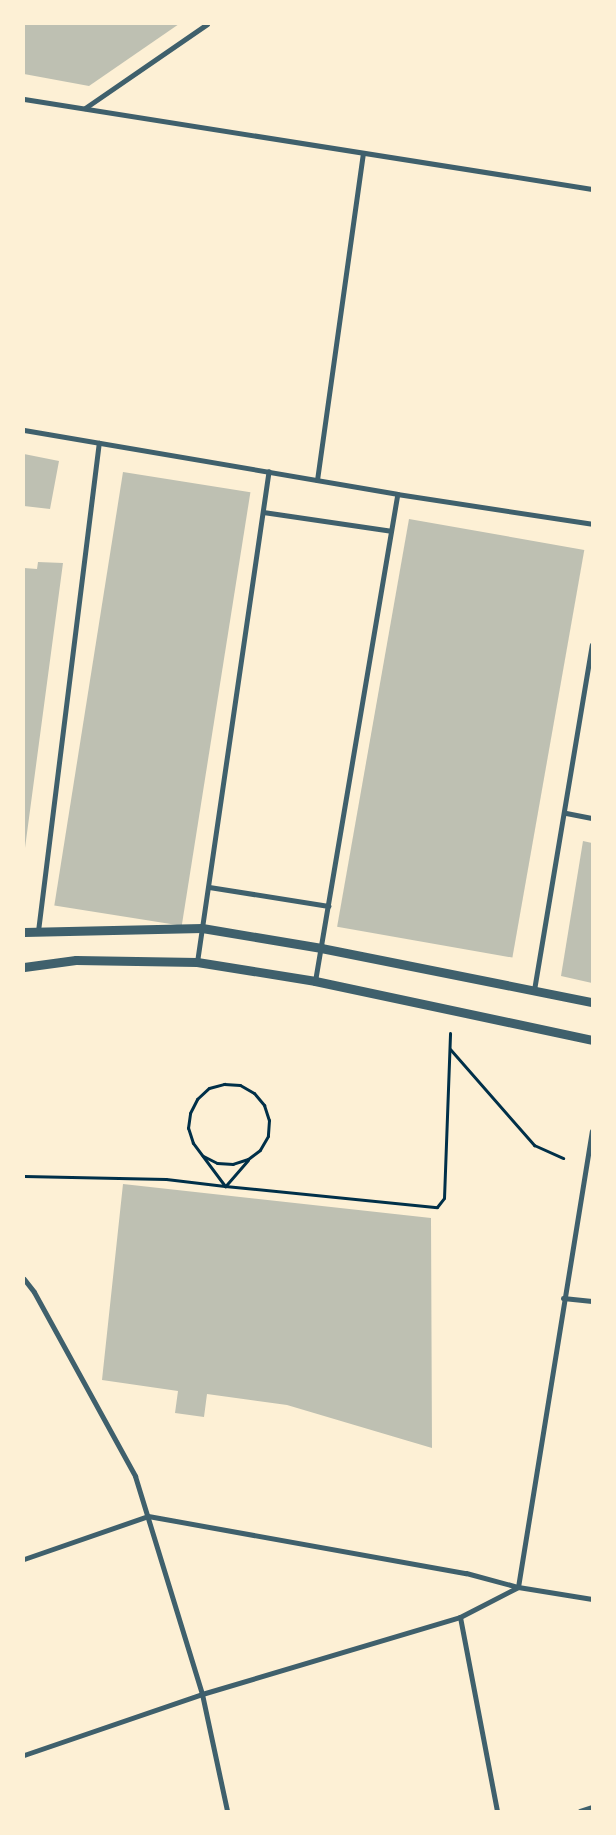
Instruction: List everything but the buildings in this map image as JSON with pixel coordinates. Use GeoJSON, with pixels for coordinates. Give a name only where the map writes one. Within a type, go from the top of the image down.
{"type":"FeatureCollection","features":[{"type":"Feature","properties":{"kind":"street"},"geometry":{"type":"LineString","coordinates":[[84,108],[207,24]]}},
{"type":"Feature","properties":{"kind":"street"},"geometry":{"type":"LineString","coordinates":[[24,99],[592,189]]}},
{"type":"Feature","properties":{"kind":"street"},"geometry":{"type":"LineString","coordinates":[[317,480],[363,153]]}},
{"type":"Feature","properties":{"kind":"street"},"geometry":{"type":"LineString","coordinates":[[24,430],[397,494],[592,524]]}},
{"type":"Feature","properties":{"kind":"street"},"geometry":{"type":"LineString","coordinates":[[38,931],[99,443]]}},
{"type":"Feature","properties":{"kind":"street"},"geometry":{"type":"LineString","coordinates":[[197,962],[269,471]]}},
{"type":"Feature","properties":{"kind":"street"},"geometry":{"type":"LineString","coordinates":[[316,980],[397,494]]}},
{"type":"Feature","properties":{"kind":"street"},"geometry":{"type":"LineString","coordinates":[[263,512],[391,531]]}},
{"type":"Feature","properties":{"kind":"street"},"geometry":{"type":"LineString","coordinates":[[534,990],[566,813],[592,646]]}},
{"type":"Feature","properties":{"kind":"street"},"geometry":{"type":"LineString","coordinates":[[566,813],[592,818]]}},
{"type":"Feature","properties":{"kind":"street"},"geometry":{"type":"LineString","coordinates":[[209,888],[329,906]]}},
{"type":"Feature","properties":{"kind":"street"},"geometry":{"type":"LineString","coordinates":[[24,932],[202,928],[321,948],[592,1002]]}},
{"type":"Feature","properties":{"kind":"street"},"geometry":{"type":"LineString","coordinates":[[24,967],[76,960],[197,962],[316,980],[592,1040]]}},
{"type":"Feature","properties":{"kind":"street"},"geometry":{"type":"LineString","coordinates":[[518,1587],[563,1298],[592,1131]]}},
{"type":"Feature","properties":{"kind":"street"},"geometry":{"type":"LineString","coordinates":[[24,1279],[34,1292],[135,1476],[202,1694],[227,1811]]}},
{"type":"Feature","properties":{"kind":"street"},"geometry":{"type":"LineString","coordinates":[[563,1298],[592,1301]]}},
{"type":"Feature","properties":{"kind":"street"},"geometry":{"type":"LineString","coordinates":[[24,1559],[148,1516],[466,1573],[518,1587],[592,1599]]}},
{"type":"Feature","properties":{"kind":"street"},"geometry":{"type":"LineString","coordinates":[[24,1755],[202,1694],[460,1617],[518,1587]]}},
{"type":"Feature","properties":{"kind":"street"},"geometry":{"type":"LineString","coordinates":[[460,1617],[497,1811]]}},
{"type":"Feature","properties":{"kind":"street"},"geometry":{"type":"LineString","coordinates":[[580,1811],[592,1807]]}},
{"type":"Feature","properties":{"kind":"path"},"geometry":{"type":"LineString","coordinates":[[24,1176],[166,1179],[437,1207],[444,1198],[450,1033]]}},
{"type":"Feature","properties":{"kind":"path"},"geometry":{"type":"LineString","coordinates":[[450,1048],[534,1145],[563,1158]]}},
{"type":"Feature","properties":{"kind":"path"},"geometry":{"type":"LineString","coordinates":[[232,1085],[254,1093],[264,1105],[269,1120],[264,1143],[225,1186],[193,1143],[188,1128],[190,1113],[197,1099],[209,1088],[232,1085]]}},
{"type":"Feature","properties":{"kind":"path"},"geometry":{"type":"LineString","coordinates":[[203,1156],[225,1164],[248,1160]]}}]}
